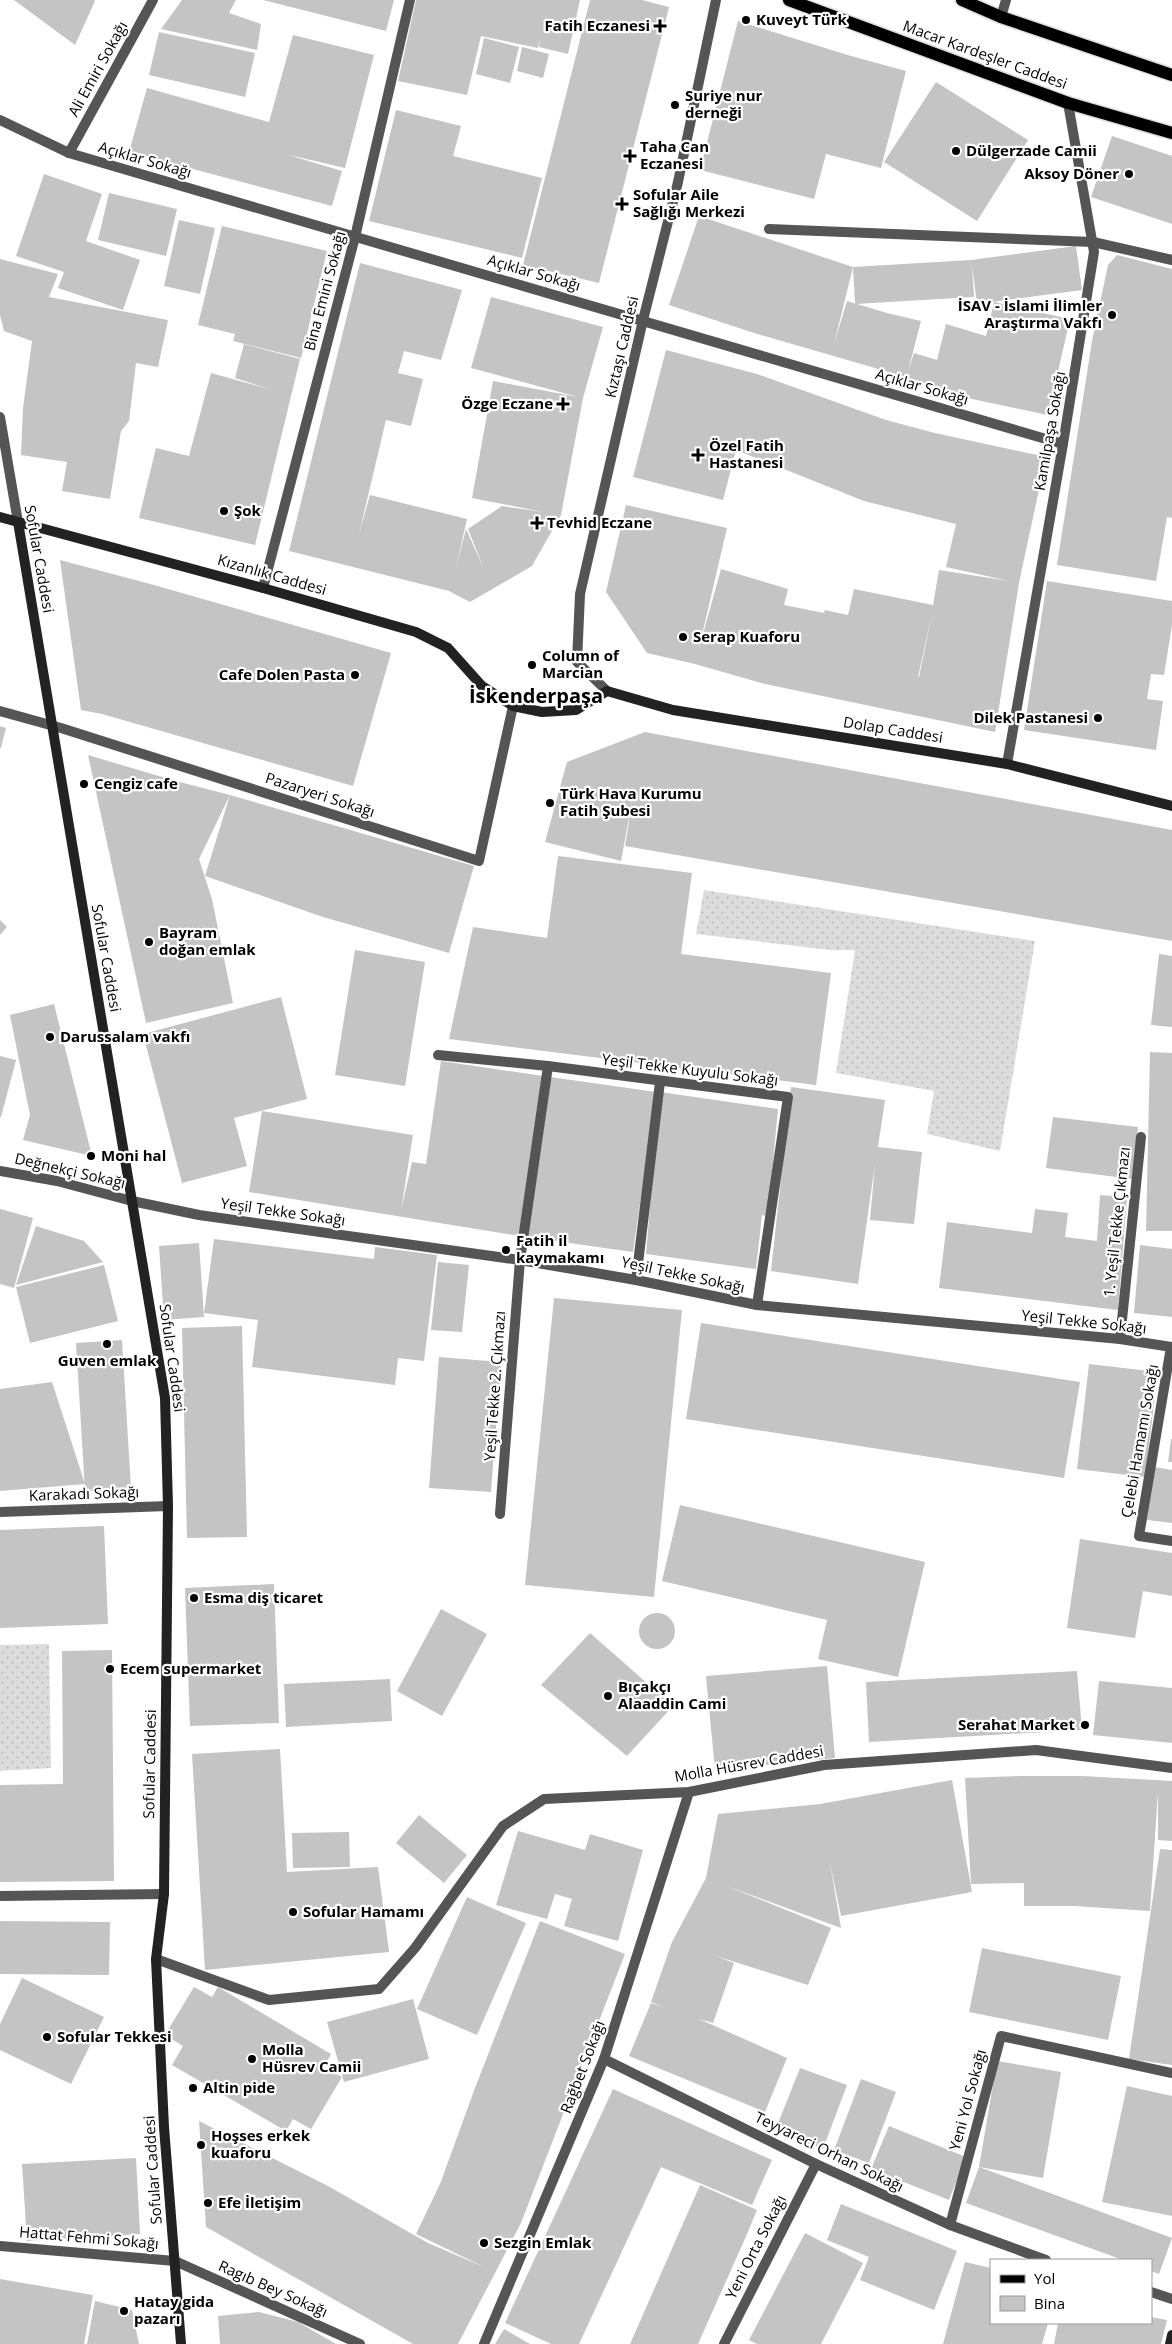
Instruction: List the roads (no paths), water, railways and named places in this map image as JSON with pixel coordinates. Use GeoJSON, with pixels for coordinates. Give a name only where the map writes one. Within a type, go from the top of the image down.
{"type":"FeatureCollection","features":[{"type":"Feature","properties":{"kind":"main road","name":"Macar Kardeşler Caddesi"},"geometry":{"type":"LineString","coordinates":[[789,0],[1068,103],[1172,133]]}},
{"type":"Feature","properties":{"kind":"main road"},"geometry":{"type":"LineString","coordinates":[[962,0],[1001,17],[1172,75]]}},
{"type":"Feature","properties":{"kind":"main road","name":"Kızanlık Caddesi"},"geometry":{"type":"LineString","coordinates":[[0,517],[263,588],[416,632],[448,648],[482,686],[513,706]]}},
{"type":"Feature","properties":{"kind":"main road","name":"Sofular Caddesi"},"geometry":{"type":"LineString","coordinates":[[18,522],[165,1398],[168,1506],[164,1894],[156,1959],[164,2127],[181,2344]]}},
{"type":"Feature","properties":{"kind":"main road"},"geometry":{"type":"LineString","coordinates":[[513,706],[542,712],[576,710],[607,691]]}},
{"type":"Feature","properties":{"kind":"main road","name":"Dolap Caddesi"},"geometry":{"type":"LineString","coordinates":[[607,691],[673,710],[1007,764],[1172,806]]}},
{"type":"Feature","properties":{"kind":"main road"},"geometry":{"type":"LineString","coordinates":[[1170,2344],[1172,2335]]}},
{"type":"Feature","properties":{"kind":"street","name":"Ali Emiri Sokağı"},"geometry":{"type":"LineString","coordinates":[[69,153],[153,0]]}},
{"type":"Feature","properties":{"kind":"street","name":"Bina Emini Sokağı"},"geometry":{"type":"LineString","coordinates":[[263,588],[355,237],[410,0]]}},
{"type":"Feature","properties":{"kind":"street","name":"Kıztaşı Caddesi"},"geometry":{"type":"LineString","coordinates":[[607,691],[577,662],[580,594],[643,320],[678,182],[716,0]]}},
{"type":"Feature","properties":{"kind":"street"},"geometry":{"type":"LineString","coordinates":[[1001,17],[1006,0]]}},
{"type":"Feature","properties":{"kind":"street","name":"Kamilpaşa Sokağı"},"geometry":{"type":"LineString","coordinates":[[1007,764],[1063,444],[1094,252],[1068,103]]}},
{"type":"Feature","properties":{"kind":"street","name":"Açıklar Sokağı"},"geometry":{"type":"LineString","coordinates":[[0,120],[69,153],[1063,444]]}},
{"type":"Feature","properties":{"kind":"street"},"geometry":{"type":"LineString","coordinates":[[769,229],[1093,242],[1172,260]]}},
{"type":"Feature","properties":{"kind":"street","name":"Sofular Caddesi"},"geometry":{"type":"LineString","coordinates":[[0,417],[18,522]]}},
{"type":"Feature","properties":{"kind":"street","name":"Pazaryeri Sokağı"},"geometry":{"type":"LineString","coordinates":[[0,711],[52,725],[479,861],[513,706]]}},
{"type":"Feature","properties":{"kind":"street","name":"Yeşil Tekke Kuyulu Sokağı"},"geometry":{"type":"LineString","coordinates":[[438,1055],[548,1066],[788,1098],[757,1305]]}},
{"type":"Feature","properties":{"kind":"street","name":"Yeşil Tekke 2. Çıkmazı"},"geometry":{"type":"LineString","coordinates":[[500,1514],[520,1260],[548,1066]]}},
{"type":"Feature","properties":{"kind":"street"},"geometry":{"type":"LineString","coordinates":[[636,1280],[660,1082]]}},
{"type":"Feature","properties":{"kind":"street","name":"1. Yeşil Tekke Çıkmazı"},"geometry":{"type":"LineString","coordinates":[[1120,1339],[1141,1137]]}},
{"type":"Feature","properties":{"kind":"street","name":"Değnekçi Sokağı"},"geometry":{"type":"LineString","coordinates":[[0,1171],[58,1181],[132,1201]]}},
{"type":"Feature","properties":{"kind":"street","name":"Yeşil Tekke Sokağı"},"geometry":{"type":"LineString","coordinates":[[132,1201],[199,1215],[520,1260],[636,1280],[757,1305],[1120,1339],[1171,1347]]}},
{"type":"Feature","properties":{"kind":"street","name":"Çelebi Hamamı Sokağı"},"geometry":{"type":"LineString","coordinates":[[1171,1347],[1139,1536],[1172,1541]]}},
{"type":"Feature","properties":{"kind":"street","name":"Karakadı Sokağı"},"geometry":{"type":"LineString","coordinates":[[0,1512],[168,1506]]}},
{"type":"Feature","properties":{"kind":"street","name":"Molla Hüsrev Caddesi"},"geometry":{"type":"LineString","coordinates":[[156,1959],[269,2000],[379,1989],[415,1948],[503,1826],[544,1799],[689,1792],[824,1765],[1036,1750],[1172,1768]]}},
{"type":"Feature","properties":{"kind":"street","name":"Rağbet Sokağı"},"geometry":{"type":"LineString","coordinates":[[484,2344],[604,2059],[689,1792]]}},
{"type":"Feature","properties":{"kind":"street"},"geometry":{"type":"LineString","coordinates":[[0,1896],[164,1894]]}},
{"type":"Feature","properties":{"kind":"street","name":"Yeni Yol Sokağı"},"geometry":{"type":"LineString","coordinates":[[950,2225],[1001,2036],[1172,2073]]}},
{"type":"Feature","properties":{"kind":"street","name":"Teyyareci Orhan Sokağı"},"geometry":{"type":"LineString","coordinates":[[604,2059],[816,2164],[950,2225],[1043,2259]]}},
{"type":"Feature","properties":{"kind":"street","name":"Yeni Orta Sokağı"},"geometry":{"type":"LineString","coordinates":[[724,2344],[816,2164]]}},
{"type":"Feature","properties":{"kind":"street","name":"Hattat Fehmi Sokağı"},"geometry":{"type":"LineString","coordinates":[[0,2246],[175,2261]]}},
{"type":"Feature","properties":{"kind":"street","name":"Ragıb Bey Sokağı"},"geometry":{"type":"LineString","coordinates":[[175,2261],[360,2344]]}},
{"type":"Feature","properties":{"kind":"street"},"geometry":{"type":"LineString","coordinates":[[1152,2292],[1172,2299]]}},
{"type":"Feature","properties":{"kind":"place","name":"Kuveyt Türk"},"geometry":{"type":"Point","coordinates":[746,20]}},
{"type":"Feature","properties":{"kind":"place","name":"Fatih Eczanesi"},"geometry":{"type":"Point","coordinates":[660,26]}},
{"type":"Feature","properties":{"kind":"place","name":"Suriye nur derneği"},"geometry":{"type":"Point","coordinates":[675,105]}},
{"type":"Feature","properties":{"kind":"place","name":"Dülgerzade Camii"},"geometry":{"type":"Point","coordinates":[956,151]}},
{"type":"Feature","properties":{"kind":"place","name":"Taha Can Eczanesi"},"geometry":{"type":"Point","coordinates":[630,156]}},
{"type":"Feature","properties":{"kind":"place","name":"Aksoy Döner"},"geometry":{"type":"Point","coordinates":[1129,174]}},
{"type":"Feature","properties":{"kind":"place","name":"Sofular Aile Sağlığı Merkezi"},"geometry":{"type":"Point","coordinates":[622,204]}},
{"type":"Feature","properties":{"kind":"place","name":"İSAV - İslami İlimler Araştırma Vakfı"},"geometry":{"type":"Point","coordinates":[1112,315]}},
{"type":"Feature","properties":{"kind":"place","name":"Özge Eczane"},"geometry":{"type":"Point","coordinates":[563,404]}},
{"type":"Feature","properties":{"kind":"place","name":"Özel Fatih Hastanesi"},"geometry":{"type":"Point","coordinates":[698,455]}},
{"type":"Feature","properties":{"kind":"place","name":"Şok"},"geometry":{"type":"Point","coordinates":[224,511]}},
{"type":"Feature","properties":{"kind":"place","name":"Tevhid Eczane"},"geometry":{"type":"Point","coordinates":[537,523]}},
{"type":"Feature","properties":{"kind":"place","name":"Serap Kuaforu"},"geometry":{"type":"Point","coordinates":[683,637]}},
{"type":"Feature","properties":{"kind":"place","name":"Column of Marcian"},"geometry":{"type":"Point","coordinates":[532,665]}},
{"type":"Feature","properties":{"kind":"place","name":"Cafe Dolen Pasta"},"geometry":{"type":"Point","coordinates":[355,675]}},
{"type":"Feature","properties":{"kind":"place","name":"Dilek Pastanesi"},"geometry":{"type":"Point","coordinates":[1098,718]}},
{"type":"Feature","properties":{"kind":"place","name":"Cengiz cafe"},"geometry":{"type":"Point","coordinates":[84,784]}},
{"type":"Feature","properties":{"kind":"place","name":"Türk Hava Kurumu Fatih Şubesi"},"geometry":{"type":"Point","coordinates":[550,803]}},
{"type":"Feature","properties":{"kind":"place","name":"Bayram doğan emlak"},"geometry":{"type":"Point","coordinates":[149,942]}},
{"type":"Feature","properties":{"kind":"place","name":"Darussalam vakfı"},"geometry":{"type":"Point","coordinates":[50,1037]}},
{"type":"Feature","properties":{"kind":"place","name":"Moni hal"},"geometry":{"type":"Point","coordinates":[91,1156]}},
{"type":"Feature","properties":{"kind":"place","name":"Fatih il kaymakamı"},"geometry":{"type":"Point","coordinates":[506,1250]}},
{"type":"Feature","properties":{"kind":"place","name":"Guven emlak"},"geometry":{"type":"Point","coordinates":[107,1344]}},
{"type":"Feature","properties":{"kind":"place","name":"Esma diş ticaret"},"geometry":{"type":"Point","coordinates":[194,1598]}},
{"type":"Feature","properties":{"kind":"place","name":"Ecem supermarket"},"geometry":{"type":"Point","coordinates":[110,1669]}},
{"type":"Feature","properties":{"kind":"place","name":"Bıçakçı Alaaddin Cami"},"geometry":{"type":"Point","coordinates":[608,1696]}},
{"type":"Feature","properties":{"kind":"place","name":"Serahat Market"},"geometry":{"type":"Point","coordinates":[1085,1725]}},
{"type":"Feature","properties":{"kind":"place","name":"Sofular Hamamı"},"geometry":{"type":"Point","coordinates":[293,1912]}},
{"type":"Feature","properties":{"kind":"place","name":"Sofular Tekkesi"},"geometry":{"type":"Point","coordinates":[47,2037]}},
{"type":"Feature","properties":{"kind":"place","name":"Molla Hüsrev Camii"},"geometry":{"type":"Point","coordinates":[252,2059]}},
{"type":"Feature","properties":{"kind":"place","name":"Altin pide"},"geometry":{"type":"Point","coordinates":[193,2088]}},
{"type":"Feature","properties":{"kind":"place","name":"Hoşses erkek kuaforu"},"geometry":{"type":"Point","coordinates":[201,2145]}},
{"type":"Feature","properties":{"kind":"place","name":"Efe İletişim"},"geometry":{"type":"Point","coordinates":[208,2203]}},
{"type":"Feature","properties":{"kind":"place","name":"Sezgin Emlak"},"geometry":{"type":"Point","coordinates":[484,2243]}},
{"type":"Feature","properties":{"kind":"place","name":"Hatay gida pazarı"},"geometry":{"type":"Point","coordinates":[124,2311]}},
{"type":"Feature","properties":{"kind":"district","name":"İskenderpaşa"},"geometry":{"type":"Point","coordinates":[536,696]}}]}
